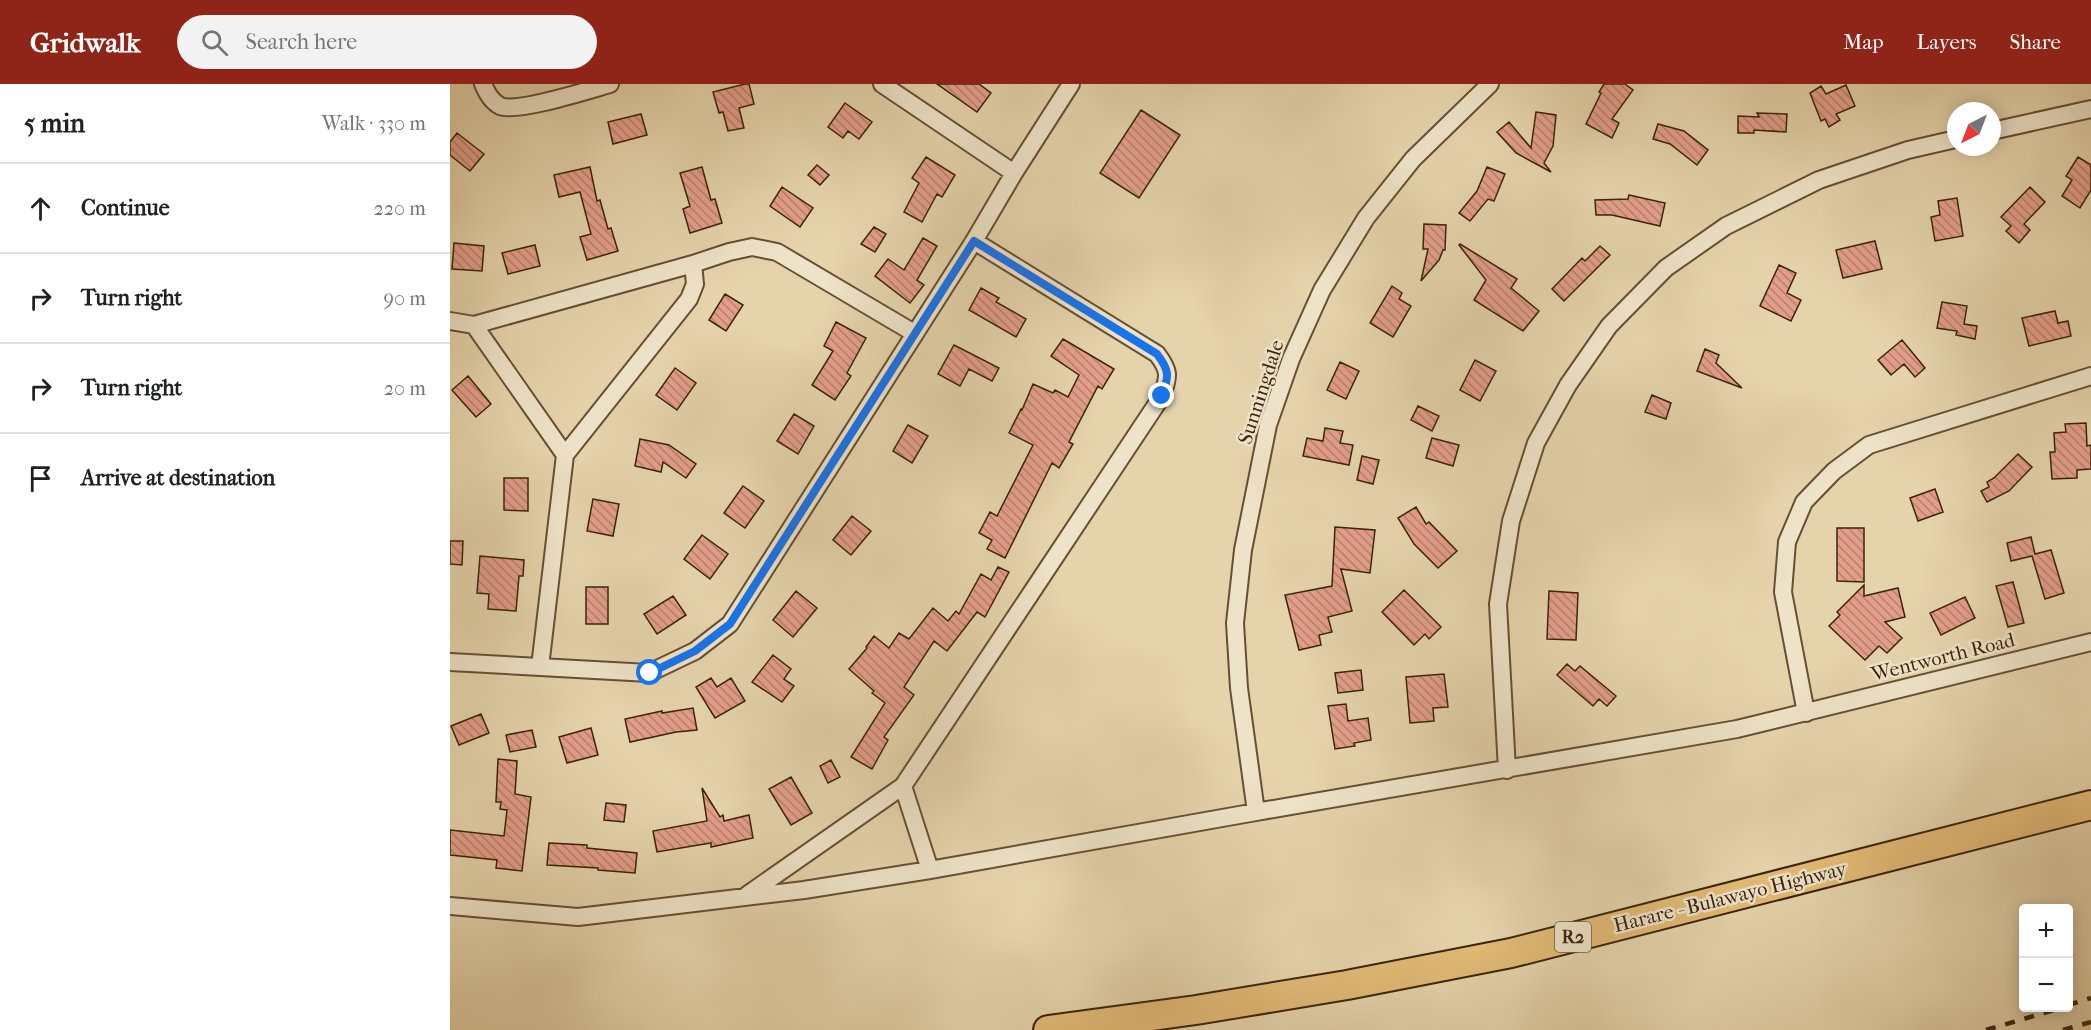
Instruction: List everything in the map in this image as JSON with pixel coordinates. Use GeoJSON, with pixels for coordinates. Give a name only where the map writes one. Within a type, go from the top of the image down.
{"type":"FeatureCollection","features":[{"type":"Feature","properties":{"kind":"highway","name":"Harare - Bulawayo Highway"},"geometry":{"type":"LineString","coordinates":[[1048,1030],[1196,1010],[1347,985],[1510,953],[2091,805]]}},
{"type":"Feature","properties":{"kind":"street"},"geometry":{"type":"LineString","coordinates":[[483,84],[489,98],[501,106],[526,106],[610,84]]}},
{"type":"Feature","properties":{"kind":"street"},"geometry":{"type":"LineString","coordinates":[[882,84],[1014,172]]}},
{"type":"Feature","properties":{"kind":"street"},"geometry":{"type":"LineString","coordinates":[[450,662],[650,673],[695,651],[730,624],[974,241],[1014,172],[1071,84]]}},
{"type":"Feature","properties":{"kind":"street","name":"Sunningdale"},"geometry":{"type":"LineString","coordinates":[[1256,812],[1239,688],[1235,623],[1243,550],[1268,425],[1291,360],[1322,290],[1366,218],[1413,159],[1490,84]]}},
{"type":"Feature","properties":{"kind":"street"},"geometry":{"type":"LineString","coordinates":[[2001,129],[2091,109]]}},
{"type":"Feature","properties":{"kind":"street"},"geometry":{"type":"LineString","coordinates":[[1507,770],[1498,604],[1511,521],[1536,443],[1568,385],[1609,326],[1666,268],[1726,226],[1819,180],[1908,150],[1947,141]]}},
{"type":"Feature","properties":{"kind":"street"},"geometry":{"type":"LineString","coordinates":[[744,897],[903,786],[1162,396],[1168,379],[1166,366],[1157,354],[974,241]]}},
{"type":"Feature","properties":{"kind":"street"},"geometry":{"type":"LineString","coordinates":[[450,321],[474,325],[752,247],[777,252],[914,333]]}},
{"type":"Feature","properties":{"kind":"street"},"geometry":{"type":"LineString","coordinates":[[540,667],[565,455],[689,299],[695,284],[693,264]]}},
{"type":"Feature","properties":{"kind":"street"},"geometry":{"type":"LineString","coordinates":[[474,325],[565,455]]}},
{"type":"Feature","properties":{"kind":"street"},"geometry":{"type":"LineString","coordinates":[[1806,713],[1783,592],[1787,542],[1804,502],[1834,471],[1869,445],[2091,376]]}},
{"type":"Feature","properties":{"kind":"street","name":"Wentworth Road"},"geometry":{"type":"LineString","coordinates":[[450,906],[578,917],[744,897],[930,870],[1737,729],[2091,642]]}},
{"type":"Feature","properties":{"kind":"street"},"geometry":{"type":"LineString","coordinates":[[903,786],[930,870]]}},
{"type":"Feature","properties":{"kind":"building"},"geometry":{"type":"Polygon","coordinates":[[[749,84],[754,104],[739,108],[744,128],[728,131],[723,112],[719,113],[713,92],[749,84]]]}},
{"type":"Feature","properties":{"kind":"building"},"geometry":{"type":"Polygon","coordinates":[[[937,84],[979,84],[991,93],[977,112],[937,84]]]}},
{"type":"Feature","properties":{"kind":"building"},"geometry":{"type":"Polygon","coordinates":[[[1604,84],[1625,84],[1633,90],[1612,119],[1619,123],[1612,138],[1586,124],[1604,84]]]}},
{"type":"Feature","properties":{"kind":"building"},"geometry":{"type":"Polygon","coordinates":[[[1846,85],[1855,106],[1836,114],[1840,120],[1829,127],[1825,119],[1821,121],[1810,93],[1821,86],[1826,94],[1846,85]]]}},
{"type":"Feature","properties":{"kind":"building"},"geometry":{"type":"Polygon","coordinates":[[[845,103],[872,122],[859,139],[848,131],[843,138],[828,127],[845,103]]]}},
{"type":"Feature","properties":{"kind":"building"},"geometry":{"type":"Polygon","coordinates":[[[1141,110],[1180,135],[1139,198],[1100,173],[1141,110]]]}},
{"type":"Feature","properties":{"kind":"building"},"geometry":{"type":"Polygon","coordinates":[[[1536,112],[1556,115],[1553,146],[1544,163],[1551,172],[1516,153],[1497,132],[1509,122],[1531,148],[1536,112]]]}},
{"type":"Feature","properties":{"kind":"building"},"geometry":{"type":"Polygon","coordinates":[[[1757,113],[1787,114],[1786,132],[1754,130],[1754,133],[1738,133],[1738,116],[1759,117],[1757,113]]]}},
{"type":"Feature","properties":{"kind":"building"},"geometry":{"type":"Polygon","coordinates":[[[641,114],[647,135],[613,144],[608,122],[641,114]]]}},
{"type":"Feature","properties":{"kind":"building"},"geometry":{"type":"Polygon","coordinates":[[[1658,124],[1684,131],[1708,150],[1697,165],[1670,144],[1653,139],[1658,124]]]}},
{"type":"Feature","properties":{"kind":"building"},"geometry":{"type":"Polygon","coordinates":[[[457,133],[484,154],[470,171],[450,155],[450,142],[457,133]]]}},
{"type":"Feature","properties":{"kind":"building"},"geometry":{"type":"Polygon","coordinates":[[[926,157],[955,175],[942,197],[937,194],[922,222],[904,212],[919,183],[912,178],[926,157]]]}},
{"type":"Feature","properties":{"kind":"building"},"geometry":{"type":"Polygon","coordinates":[[[2078,157],[2091,165],[2091,190],[2080,208],[2062,196],[2072,180],[2066,176],[2078,157]]]}},
{"type":"Feature","properties":{"kind":"building"},"geometry":{"type":"Polygon","coordinates":[[[817,165],[829,175],[820,185],[808,175],[817,165]]]}},
{"type":"Feature","properties":{"kind":"building"},"geometry":{"type":"Polygon","coordinates":[[[590,167],[597,201],[600,200],[608,229],[611,228],[618,251],[587,260],[580,237],[591,234],[580,192],[559,197],[554,175],[590,167]]]}},
{"type":"Feature","properties":{"kind":"building"},"geometry":{"type":"Polygon","coordinates":[[[702,167],[711,200],[715,199],[722,223],[690,233],[683,209],[690,206],[680,173],[702,167]]]}},
{"type":"Feature","properties":{"kind":"building"},"geometry":{"type":"Polygon","coordinates":[[[1487,167],[1505,174],[1494,201],[1488,199],[1470,221],[1459,213],[1477,191],[1487,167]]]}},
{"type":"Feature","properties":{"kind":"building"},"geometry":{"type":"Polygon","coordinates":[[[782,187],[813,208],[800,227],[770,206],[782,187]]]}},
{"type":"Feature","properties":{"kind":"building"},"geometry":{"type":"Polygon","coordinates":[[[2030,187],[2045,202],[2024,224],[2030,230],[2019,243],[2006,231],[2011,226],[2001,217],[2030,187]]]}},
{"type":"Feature","properties":{"kind":"building"},"geometry":{"type":"Polygon","coordinates":[[[1629,195],[1665,203],[1660,226],[1612,215],[1596,215],[1595,200],[1628,199],[1629,195]]]}},
{"type":"Feature","properties":{"kind":"building"},"geometry":{"type":"Polygon","coordinates":[[[1957,198],[1963,236],[1935,241],[1931,217],[1940,215],[1938,201],[1957,198]]]}},
{"type":"Feature","properties":{"kind":"building"},"geometry":{"type":"Polygon","coordinates":[[[1424,224],[1446,225],[1445,250],[1421,281],[1428,249],[1423,249],[1424,224]]]}},
{"type":"Feature","properties":{"kind":"building"},"geometry":{"type":"Polygon","coordinates":[[[874,227],[886,234],[875,252],[861,244],[874,227]]]}},
{"type":"Feature","properties":{"kind":"building"},"geometry":{"type":"Polygon","coordinates":[[[923,238],[937,246],[917,280],[924,285],[910,303],[875,276],[888,259],[904,270],[923,238]]]}},
{"type":"Feature","properties":{"kind":"building"},"geometry":{"type":"Polygon","coordinates":[[[1875,241],[1882,269],[1843,278],[1836,250],[1875,241]]]}},
{"type":"Feature","properties":{"kind":"building"},"geometry":{"type":"Polygon","coordinates":[[[454,243],[484,246],[482,271],[452,269],[454,243]]]}},
{"type":"Feature","properties":{"kind":"building"},"geometry":{"type":"Polygon","coordinates":[[[1460,244],[1517,279],[1511,288],[1539,311],[1523,331],[1474,300],[1486,280],[1460,244]]]}},
{"type":"Feature","properties":{"kind":"building"},"geometry":{"type":"Polygon","coordinates":[[[535,245],[540,266],[508,274],[502,253],[535,245]]]}},
{"type":"Feature","properties":{"kind":"building"},"geometry":{"type":"Polygon","coordinates":[[[1600,246],[1610,255],[1564,301],[1552,289],[1582,258],[1585,261],[1600,246]]]}},
{"type":"Feature","properties":{"kind":"building"},"geometry":{"type":"Polygon","coordinates":[[[1779,265],[1796,273],[1787,293],[1801,300],[1791,321],[1760,306],[1779,265]]]}},
{"type":"Feature","properties":{"kind":"building"},"geometry":{"type":"Polygon","coordinates":[[[1392,286],[1402,293],[1399,299],[1411,306],[1393,337],[1370,323],[1392,286]]]}},
{"type":"Feature","properties":{"kind":"building"},"geometry":{"type":"Polygon","coordinates":[[[981,288],[999,298],[996,302],[1026,319],[1016,337],[969,310],[981,288]]]}},
{"type":"Feature","properties":{"kind":"building"},"geometry":{"type":"Polygon","coordinates":[[[725,294],[743,305],[726,331],[709,320],[725,294]]]}},
{"type":"Feature","properties":{"kind":"building"},"geometry":{"type":"Polygon","coordinates":[[[1942,302],[1967,306],[1964,324],[1977,326],[1975,339],[1956,335],[1957,331],[1937,328],[1942,302]]]}},
{"type":"Feature","properties":{"kind":"building"},"geometry":{"type":"Polygon","coordinates":[[[2055,311],[2058,323],[2068,321],[2071,336],[2029,346],[2022,318],[2055,311]]]}},
{"type":"Feature","properties":{"kind":"building"},"geometry":{"type":"Polygon","coordinates":[[[836,322],[866,338],[847,373],[851,376],[835,400],[812,385],[833,351],[824,346],[836,322]]]}},
{"type":"Feature","properties":{"kind":"building"},"geometry":{"type":"Polygon","coordinates":[[[1063,339],[1114,369],[1102,389],[1098,386],[1069,442],[1073,444],[1059,468],[1052,463],[1005,558],[987,549],[992,540],[979,533],[990,512],[997,516],[1033,445],[1009,433],[1033,384],[1053,393],[1055,390],[1068,397],[1079,375],[1051,356],[1063,339]]]}},
{"type":"Feature","properties":{"kind":"building"},"geometry":{"type":"Polygon","coordinates":[[[1902,340],[1925,368],[1915,377],[1904,364],[1891,375],[1878,360],[1902,340]]]}},
{"type":"Feature","properties":{"kind":"building"},"geometry":{"type":"Polygon","coordinates":[[[954,345],[999,368],[992,381],[969,369],[960,386],[938,374],[954,345]]]}},
{"type":"Feature","properties":{"kind":"building"},"geometry":{"type":"Polygon","coordinates":[[[1705,349],[1719,355],[1716,363],[1742,388],[1697,371],[1705,349]]]}},
{"type":"Feature","properties":{"kind":"building"},"geometry":{"type":"Polygon","coordinates":[[[1475,360],[1496,371],[1480,401],[1460,390],[1475,360]]]}},
{"type":"Feature","properties":{"kind":"building"},"geometry":{"type":"Polygon","coordinates":[[[1340,362],[1359,371],[1346,399],[1327,390],[1340,362]]]}},
{"type":"Feature","properties":{"kind":"building"},"geometry":{"type":"Polygon","coordinates":[[[675,368],[696,383],[677,410],[656,395],[675,368]]]}},
{"type":"Feature","properties":{"kind":"building"},"geometry":{"type":"Polygon","coordinates":[[[468,376],[491,404],[476,417],[452,390],[468,376]]]}},
{"type":"Feature","properties":{"kind":"building"},"geometry":{"type":"Polygon","coordinates":[[[1652,395],[1671,403],[1666,419],[1645,412],[1652,395]]]}},
{"type":"Feature","properties":{"kind":"building"},"geometry":{"type":"Polygon","coordinates":[[[1418,406],[1439,416],[1432,431],[1411,420],[1418,406]]]}},
{"type":"Feature","properties":{"kind":"building"},"geometry":{"type":"Polygon","coordinates":[[[794,414],[814,426],[798,454],[777,441],[794,414]]]}},
{"type":"Feature","properties":{"kind":"building"},"geometry":{"type":"Polygon","coordinates":[[[2086,423],[2087,446],[2091,445],[2091,469],[2077,470],[2077,478],[2052,479],[2050,452],[2055,452],[2054,433],[2066,432],[2065,424],[2086,423]]]}},
{"type":"Feature","properties":{"kind":"building"},"geometry":{"type":"Polygon","coordinates":[[[908,425],[928,436],[912,463],[893,451],[908,425]]]}},
{"type":"Feature","properties":{"kind":"building"},"geometry":{"type":"Polygon","coordinates":[[[1325,428],[1343,431],[1340,443],[1353,445],[1349,465],[1303,456],[1307,438],[1323,441],[1325,428]]]}},
{"type":"Feature","properties":{"kind":"building"},"geometry":{"type":"Polygon","coordinates":[[[1432,438],[1459,445],[1453,466],[1426,458],[1432,438]]]}},
{"type":"Feature","properties":{"kind":"building"},"geometry":{"type":"Polygon","coordinates":[[[640,439],[669,445],[696,464],[686,478],[663,462],[661,472],[635,466],[640,439]]]}},
{"type":"Feature","properties":{"kind":"building"},"geometry":{"type":"Polygon","coordinates":[[[2018,454],[2032,467],[2009,491],[1987,502],[1981,491],[1989,487],[1987,482],[2018,454]]]}},
{"type":"Feature","properties":{"kind":"building"},"geometry":{"type":"Polygon","coordinates":[[[1362,456],[1379,460],[1373,484],[1357,480],[1362,456]]]}},
{"type":"Feature","properties":{"kind":"building"},"geometry":{"type":"Polygon","coordinates":[[[504,478],[528,478],[528,511],[504,510],[504,478]]]}},
{"type":"Feature","properties":{"kind":"building"},"geometry":{"type":"Polygon","coordinates":[[[743,486],[764,501],[745,528],[724,513],[743,486]]]}},
{"type":"Feature","properties":{"kind":"building"},"geometry":{"type":"Polygon","coordinates":[[[1935,489],[1943,512],[1918,521],[1910,498],[1935,489]]]}},
{"type":"Feature","properties":{"kind":"building"},"geometry":{"type":"Polygon","coordinates":[[[593,499],[619,504],[613,536],[587,531],[593,499]]]}},
{"type":"Feature","properties":{"kind":"building"},"geometry":{"type":"Polygon","coordinates":[[[1416,507],[1426,524],[1429,522],[1457,551],[1438,568],[1414,544],[1398,518],[1416,507]]]}},
{"type":"Feature","properties":{"kind":"building"},"geometry":{"type":"Polygon","coordinates":[[[852,516],[871,531],[851,555],[833,540],[852,516]]]}},
{"type":"Feature","properties":{"kind":"building"},"geometry":{"type":"Polygon","coordinates":[[[1335,527],[1375,530],[1370,573],[1341,569],[1352,611],[1328,617],[1332,632],[1319,635],[1321,645],[1299,650],[1285,595],[1332,586],[1335,527]]]}},
{"type":"Feature","properties":{"kind":"building"},"geometry":{"type":"Polygon","coordinates":[[[1837,528],[1864,528],[1864,582],[1837,581],[1837,528]]]}},
{"type":"Feature","properties":{"kind":"building"},"geometry":{"type":"Polygon","coordinates":[[[702,535],[728,554],[710,579],[684,559],[702,535]]]}},
{"type":"Feature","properties":{"kind":"building"},"geometry":{"type":"Polygon","coordinates":[[[2031,537],[2035,554],[2051,550],[2064,593],[2045,599],[2032,556],[2011,561],[2007,543],[2031,537]]]}},
{"type":"Feature","properties":{"kind":"building"},"geometry":{"type":"Polygon","coordinates":[[[450,541],[463,541],[462,565],[450,564],[450,541]]]}},
{"type":"Feature","properties":{"kind":"building"},"geometry":{"type":"Polygon","coordinates":[[[480,556],[524,560],[523,576],[519,576],[516,611],[488,609],[489,594],[477,593],[480,556]]]}},
{"type":"Feature","properties":{"kind":"building"},"geometry":{"type":"Polygon","coordinates":[[[998,567],[1009,572],[985,617],[977,612],[947,651],[934,641],[904,687],[914,695],[884,737],[888,740],[872,769],[851,757],[885,703],[849,669],[874,636],[889,648],[899,633],[909,639],[933,608],[948,621],[956,611],[959,614],[981,574],[991,580],[998,567]]]}},
{"type":"Feature","properties":{"kind":"building"},"geometry":{"type":"Polygon","coordinates":[[[2013,582],[2024,623],[2008,627],[1996,586],[2013,582]]]}},
{"type":"Feature","properties":{"kind":"building"},"geometry":{"type":"Polygon","coordinates":[[[1864,585],[1864,596],[1898,588],[1905,617],[1885,622],[1902,638],[1887,653],[1879,646],[1865,660],[1829,626],[1840,615],[1837,612],[1864,585]]]}},
{"type":"Feature","properties":{"kind":"building"},"geometry":{"type":"Polygon","coordinates":[[[586,587],[608,587],[608,624],[586,624],[586,587]]]}},
{"type":"Feature","properties":{"kind":"building"},"geometry":{"type":"Polygon","coordinates":[[[1404,590],[1441,627],[1429,639],[1425,634],[1414,645],[1382,612],[1404,590]]]}},
{"type":"Feature","properties":{"kind":"building"},"geometry":{"type":"Polygon","coordinates":[[[796,591],[817,608],[793,637],[773,620],[796,591]]]}},
{"type":"Feature","properties":{"kind":"building"},"geometry":{"type":"Polygon","coordinates":[[[1549,591],[1578,593],[1576,640],[1547,639],[1549,591]]]}},
{"type":"Feature","properties":{"kind":"building"},"geometry":{"type":"Polygon","coordinates":[[[673,596],[686,615],[657,634],[644,614],[673,596]]]}},
{"type":"Feature","properties":{"kind":"building"},"geometry":{"type":"Polygon","coordinates":[[[1965,597],[1975,618],[1941,635],[1930,613],[1965,597]]]}},
{"type":"Feature","properties":{"kind":"building"},"geometry":{"type":"Polygon","coordinates":[[[773,655],[791,669],[784,679],[794,686],[782,702],[752,682],[773,655]]]}},
{"type":"Feature","properties":{"kind":"building"},"geometry":{"type":"Polygon","coordinates":[[[1567,664],[1575,671],[1580,666],[1616,696],[1607,706],[1599,699],[1593,706],[1557,675],[1567,664]]]}},
{"type":"Feature","properties":{"kind":"building"},"geometry":{"type":"Polygon","coordinates":[[[1361,670],[1363,690],[1338,693],[1335,673],[1361,670]]]}},
{"type":"Feature","properties":{"kind":"building"},"geometry":{"type":"Polygon","coordinates":[[[1444,674],[1448,707],[1433,708],[1434,721],[1410,723],[1406,677],[1444,674]]]}},
{"type":"Feature","properties":{"kind":"building"},"geometry":{"type":"Polygon","coordinates":[[[711,678],[717,687],[731,678],[745,701],[715,718],[696,687],[711,678]]]}},
{"type":"Feature","properties":{"kind":"building"},"geometry":{"type":"Polygon","coordinates":[[[1346,704],[1348,721],[1368,718],[1371,740],[1354,743],[1355,746],[1335,749],[1328,706],[1346,704]]]}},
{"type":"Feature","properties":{"kind":"building"},"geometry":{"type":"Polygon","coordinates":[[[693,708],[697,730],[630,742],[625,719],[662,711],[662,713],[693,708]]]}},
{"type":"Feature","properties":{"kind":"building"},"geometry":{"type":"Polygon","coordinates":[[[481,714],[489,733],[459,745],[451,726],[481,714]]]}},
{"type":"Feature","properties":{"kind":"building"},"geometry":{"type":"Polygon","coordinates":[[[591,728],[598,755],[567,763],[559,737],[591,728]]]}},
{"type":"Feature","properties":{"kind":"building"},"geometry":{"type":"Polygon","coordinates":[[[532,730],[536,747],[510,752],[506,735],[532,730]]]}},
{"type":"Feature","properties":{"kind":"building"},"geometry":{"type":"Polygon","coordinates":[[[498,759],[517,761],[515,794],[531,797],[522,871],[496,868],[497,860],[450,855],[450,830],[504,836],[507,810],[500,809],[501,802],[496,802],[498,759]]]}},
{"type":"Feature","properties":{"kind":"building"},"geometry":{"type":"Polygon","coordinates":[[[831,760],[840,777],[828,783],[820,766],[831,760]]]}},
{"type":"Feature","properties":{"kind":"building"},"geometry":{"type":"Polygon","coordinates":[[[791,777],[812,813],[791,825],[769,789],[791,777]]]}},
{"type":"Feature","properties":{"kind":"building"},"geometry":{"type":"Polygon","coordinates":[[[702,788],[720,817],[723,815],[724,821],[749,815],[753,838],[711,847],[711,843],[657,852],[653,831],[707,821],[702,788]]]}},
{"type":"Feature","properties":{"kind":"building"},"geometry":{"type":"Polygon","coordinates":[[[606,803],[626,805],[624,822],[604,820],[606,803]]]}},
{"type":"Feature","properties":{"kind":"building"},"geometry":{"type":"Polygon","coordinates":[[[549,843],[587,845],[587,848],[637,853],[635,873],[547,865],[549,843]]]}},
{"type":"Feature","properties":{"kind":"railway"},"geometry":{"type":"LineString","coordinates":[[2073,1003],[2091,998]]}},
{"type":"Feature","properties":{"kind":"railway"},"geometry":{"type":"LineString","coordinates":[[1986,1030],[2047,1012]]}},
{"type":"Feature","properties":{"kind":"railway"},"geometry":{"type":"LineString","coordinates":[[2063,1030],[2091,1022]]}},
{"type":"Feature","properties":{"kind":"route"},"geometry":{"type":"LineString","coordinates":[[650,673],[695,651],[730,624],[974,241],[1157,354],[1166,366],[1168,379],[1162,396]]}}]}
